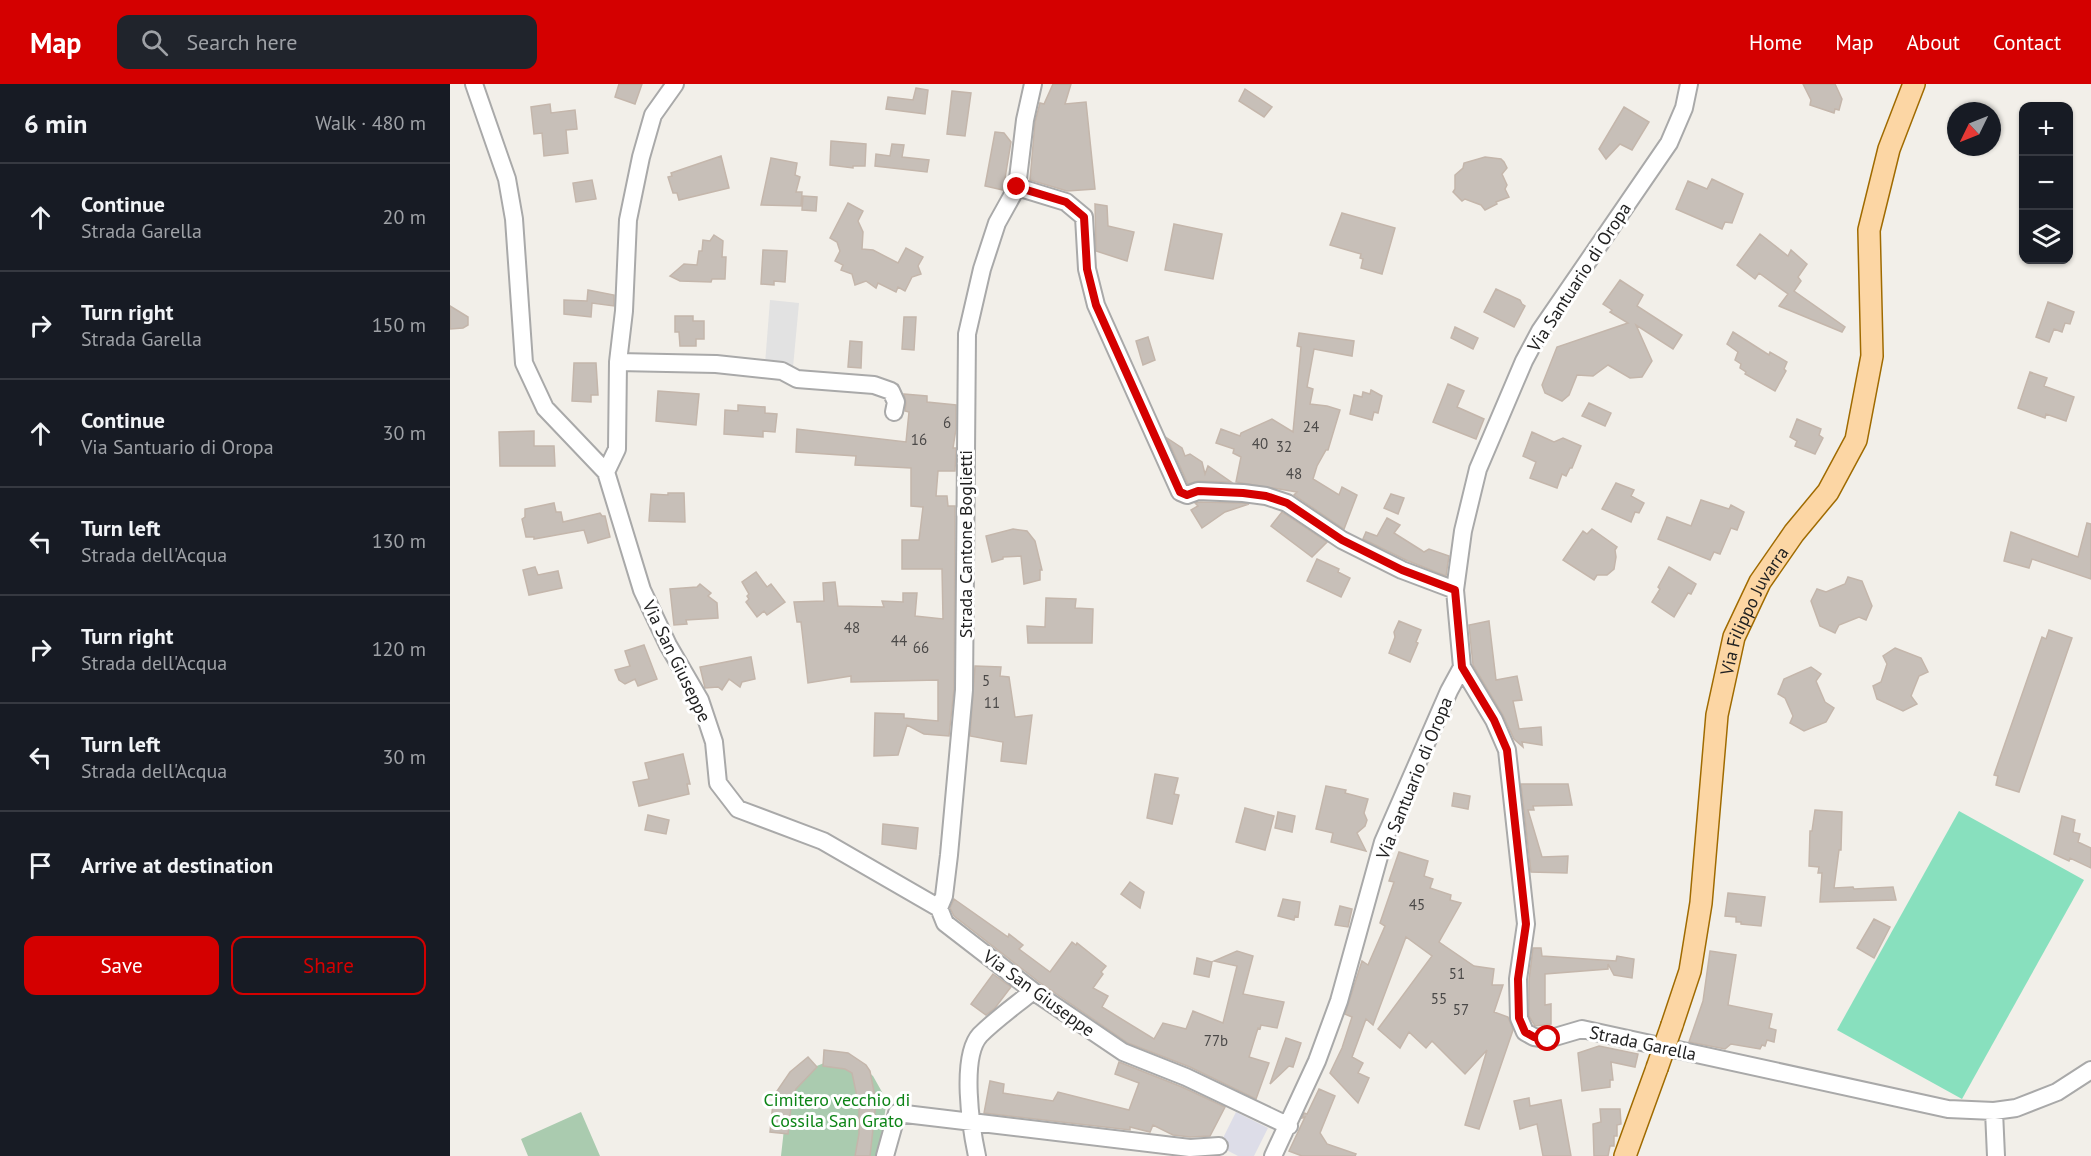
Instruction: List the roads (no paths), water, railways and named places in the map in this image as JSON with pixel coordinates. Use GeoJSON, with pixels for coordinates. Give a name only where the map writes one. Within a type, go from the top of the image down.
{"type":"FeatureCollection","features":[{"type":"Feature","properties":{"kind":"main road","name":"Via Filippo Juvarra"},"geometry":{"type":"LineString","coordinates":[[1625,1156],[1690,971],[1700,914],[1717,715],[1734,637],[1760,582],[1794,533],[1828,492],[1856,440],[1872,356],[1869,230],[1889,149],[1914,84]]}},
{"type":"Feature","properties":{"kind":"street","name":"Via San Giuseppe"},"geometry":{"type":"LineString","coordinates":[[474,84],[507,179],[514,219],[524,363],[545,408],[606,472],[642,590],[668,645],[700,700],[714,742],[718,783],[738,809],[823,841],[939,908],[945,923],[1033,991],[1123,1052],[1186,1077],[1289,1126]]}},
{"type":"Feature","properties":{"kind":"street"},"geometry":{"type":"LineString","coordinates":[[606,472],[617,449],[618,362],[624,311],[628,220],[652,115],[675,84]]}},
{"type":"Feature","properties":{"kind":"street"},"geometry":{"type":"LineString","coordinates":[[1033,84],[1025,120],[1017,187],[1066,202],[1084,217],[1087,269],[1096,305],[1180,492],[1187,495],[1198,491],[1243,493],[1266,496],[1287,503],[1342,540],[1402,570],[1455,590]]}},
{"type":"Feature","properties":{"kind":"street","name":"Via Santuario di Oropa"},"geometry":{"type":"LineString","coordinates":[[1274,1156],[1317,1060],[1339,1001],[1383,842],[1449,691],[1462,667],[1455,590],[1463,531],[1478,469],[1524,361],[1557,304],[1669,142],[1684,108],[1689,84]]}},
{"type":"Feature","properties":{"kind":"street","name":"Strada Cantone Boglietti"},"geometry":{"type":"LineString","coordinates":[[939,908],[944,896],[949,855],[964,690],[967,334],[982,269],[994,232],[1017,187]]}},
{"type":"Feature","properties":{"kind":"street"},"geometry":{"type":"LineString","coordinates":[[618,362],[716,364],[782,371],[797,379],[874,385],[891,391],[896,402],[894,412]]}},
{"type":"Feature","properties":{"kind":"street","name":"Strada Garella"},"geometry":{"type":"LineString","coordinates":[[1462,667],[1494,720],[1507,750],[1526,924],[1518,979],[1519,1018],[1525,1032],[1534,1037],[1548,1039],[1582,1029],[1948,1108],[1994,1111],[2016,1108],[2057,1092],[2091,1070]]}},
{"type":"Feature","properties":{"kind":"street"},"geometry":{"type":"LineString","coordinates":[[977,1156],[970,1122],[970,1056],[978,1036],[1033,991]]}},
{"type":"Feature","properties":{"kind":"street"},"geometry":{"type":"LineString","coordinates":[[1994,1111],[1996,1156]]}},
{"type":"Feature","properties":{"kind":"street"},"geometry":{"type":"LineString","coordinates":[[885,1156],[897,1113],[1190,1148],[1219,1146]]}},
{"type":"Feature","properties":{"kind":"park label","name":"Cimitero vecchio di Cossila San Grato"},"geometry":{"type":"Point","coordinates":[837,1109]}}]}
